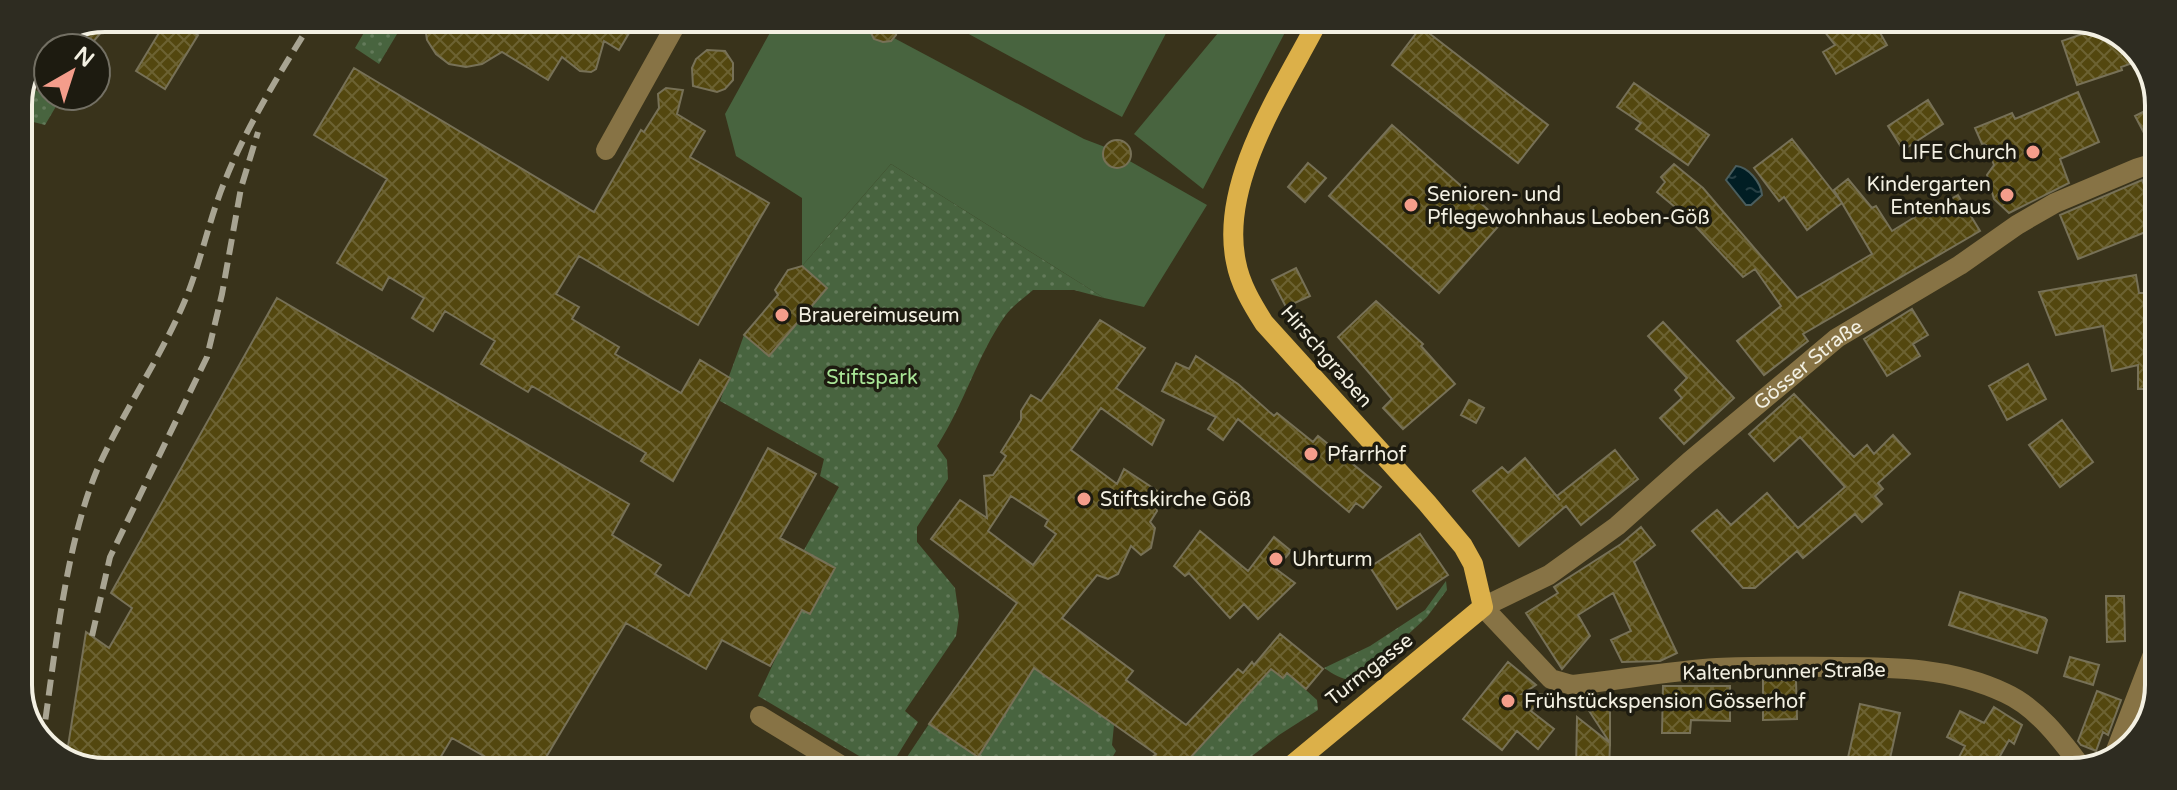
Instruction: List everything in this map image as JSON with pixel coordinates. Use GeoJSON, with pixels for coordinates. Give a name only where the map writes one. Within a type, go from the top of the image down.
{"type":"FeatureCollection","features":[{"type":"Feature","properties":{"kind":"main road","name":"Hirschgraben"},"geometry":{"type":"LineString","coordinates":[[1312,32],[1264,124],[1243,179],[1235,209],[1233,239],[1236,262],[1246,290],[1264,323],[1463,546],[1473,564],[1483,607]]}},
{"type":"Feature","properties":{"kind":"main road","name":"Turmgasse"},"geometry":{"type":"LineString","coordinates":[[1301,758],[1483,607]]}},
{"type":"Feature","properties":{"kind":"street"},"geometry":{"type":"LineString","coordinates":[[606,150],[672,32]]}},
{"type":"Feature","properties":{"kind":"street","name":"Gösser Straße"},"geometry":{"type":"LineString","coordinates":[[1483,607],[1549,575],[1617,526],[1837,338],[1960,265],[2055,203],[2145,166]]}},
{"type":"Feature","properties":{"kind":"street","name":"Kaltenbrunner Straße"},"geometry":{"type":"LineString","coordinates":[[1483,607],[1551,679],[1561,684],[1716,668],[1928,670],[1968,679],[2007,694],[2023,704],[2054,733],[2074,758]]}},
{"type":"Feature","properties":{"kind":"street"},"geometry":{"type":"LineString","coordinates":[[2120,741],[2145,675]]}},
{"type":"Feature","properties":{"kind":"street"},"geometry":{"type":"LineString","coordinates":[[760,716],[829,758]]}},
{"type":"Feature","properties":{"kind":"green space"},"geometry":{"type":"Polygon","coordinates":[[[364,32],[398,32],[379,64],[355,48],[364,32]]]}},
{"type":"Feature","properties":{"kind":"green space"},"geometry":{"type":"Polygon","coordinates":[[[770,32],[870,32],[874,39],[883,42],[894,38],[1084,139],[1105,147],[1207,205],[1144,307],[1104,298],[891,164],[802,266],[802,198],[736,156],[725,114],[770,32]]]}},
{"type":"Feature","properties":{"kind":"green space"},"geometry":{"type":"Polygon","coordinates":[[[965,32],[1167,32],[1122,117],[965,32]]]}},
{"type":"Feature","properties":{"kind":"green space"},"geometry":{"type":"Polygon","coordinates":[[[1219,32],[1285,32],[1203,189],[1134,134],[1219,32]]]}},
{"type":"Feature","properties":{"kind":"green space"},"geometry":{"type":"Polygon","coordinates":[[[32,112],[53,112],[45,125],[32,122],[32,112]]]}},
{"type":"Feature","properties":{"kind":"green space","name":"Stiftspark"},"geometry":{"type":"Polygon","coordinates":[[[891,164],[1104,298],[1074,290],[1033,290],[1015,305],[995,331],[937,446],[947,460],[948,479],[917,527],[917,542],[955,588],[959,616],[956,636],[905,711],[918,722],[896,758],[862,758],[758,696],[799,608],[810,613],[835,568],[804,550],[839,487],[820,476],[824,459],[720,401],[744,335],[769,356],[827,288],[802,266],[891,164]]]}},
{"type":"Feature","properties":{"kind":"green space"},"geometry":{"type":"Polygon","coordinates":[[[1446,581],[1447,590],[1427,617],[1363,676],[1348,680],[1324,668],[1370,646],[1425,610],[1446,581]]]}},
{"type":"Feature","properties":{"kind":"green space"},"geometry":{"type":"Polygon","coordinates":[[[1034,668],[1114,725],[1112,745],[1116,751],[1112,758],[906,758],[929,724],[979,756],[1034,668]]]}},
{"type":"Feature","properties":{"kind":"green space"},"geometry":{"type":"Polygon","coordinates":[[[1271,669],[1282,678],[1287,673],[1317,700],[1318,710],[1249,758],[1190,758],[1271,669]]]}},
{"type":"Feature","properties":{"kind":"water"},"geometry":{"type":"Polygon","coordinates":[[[1736,166],[1749,172],[1759,185],[1762,195],[1751,205],[1746,205],[1726,180],[1736,166]]]}},
{"type":"Feature","properties":{"kind":"building"},"geometry":{"type":"Polygon","coordinates":[[[160,32],[193,32],[198,35],[165,89],[136,71],[160,32]]]}},
{"type":"Feature","properties":{"kind":"building"},"geometry":{"type":"Polygon","coordinates":[[[426,32],[630,32],[619,50],[604,41],[596,69],[591,72],[580,71],[562,57],[548,80],[502,52],[482,64],[466,67],[449,64],[436,54],[426,32]]]}},
{"type":"Feature","properties":{"kind":"building"},"geometry":{"type":"Polygon","coordinates":[[[870,32],[897,32],[891,41],[874,39],[870,32]]]}},
{"type":"Feature","properties":{"kind":"building"},"geometry":{"type":"Polygon","coordinates":[[[1417,32],[1427,32],[1548,125],[1518,163],[1392,65],[1417,32]]]}},
{"type":"Feature","properties":{"kind":"building"},"geometry":{"type":"Polygon","coordinates":[[[1825,32],[1880,32],[1887,45],[1836,74],[1823,52],[1835,45],[1825,32]]]}},
{"type":"Feature","properties":{"kind":"building"},"geometry":{"type":"Polygon","coordinates":[[[2084,33],[2096,36],[2117,47],[2132,63],[2121,67],[2122,70],[2077,85],[2062,41],[2084,33]]]}},
{"type":"Feature","properties":{"kind":"building"},"geometry":{"type":"Polygon","coordinates":[[[707,50],[725,51],[733,63],[733,80],[717,92],[693,86],[692,68],[696,59],[707,50]]]}},
{"type":"Feature","properties":{"kind":"building"},"geometry":{"type":"Polygon","coordinates":[[[354,68],[594,212],[641,130],[644,132],[659,108],[658,94],[666,88],[683,90],[677,114],[705,131],[690,157],[769,203],[698,325],[579,256],[556,294],[579,307],[572,319],[619,347],[615,354],[681,393],[700,360],[730,378],[673,481],[641,461],[646,453],[532,386],[528,392],[481,364],[495,341],[445,311],[433,331],[412,318],[424,298],[389,277],[382,290],[337,263],[387,179],[314,135],[354,68]]]}},
{"type":"Feature","properties":{"kind":"building"},"geometry":{"type":"Polygon","coordinates":[[[1634,83],[1709,135],[1688,165],[1636,129],[1641,123],[1617,107],[1634,83]]]}},
{"type":"Feature","properties":{"kind":"building","name":"LIFE Church"},"geometry":{"type":"Polygon","coordinates":[[[2078,92],[2099,142],[2060,159],[2069,183],[2009,213],[1994,199],[1987,175],[1994,165],[1975,128],[2012,113],[2015,119],[2078,92]]]}},
{"type":"Feature","properties":{"kind":"building"},"geometry":{"type":"Polygon","coordinates":[[[1928,100],[1943,124],[1903,150],[1888,126],[1928,100]]]}},
{"type":"Feature","properties":{"kind":"building"},"geometry":{"type":"Polygon","coordinates":[[[2145,111],[2145,135],[2135,116],[2145,111]]]}},
{"type":"Feature","properties":{"kind":"building","name":"Senioren- und Pflegewohnhaus Leoben-Göß"},"geometry":{"type":"Polygon","coordinates":[[[1392,125],[1502,222],[1439,293],[1329,196],[1392,125]]]}},
{"type":"Feature","properties":{"kind":"building"},"geometry":{"type":"Polygon","coordinates":[[[1792,139],[1842,203],[1807,230],[1784,197],[1779,201],[1754,168],[1792,139]]]}},
{"type":"Feature","properties":{"kind":"building"},"geometry":{"type":"Polygon","coordinates":[[[1117,140],[1127,144],[1131,154],[1127,164],[1117,168],[1107,164],[1103,154],[1107,144],[1117,140]]]}},
{"type":"Feature","properties":{"kind":"building"},"geometry":{"type":"Polygon","coordinates":[[[1308,163],[1326,178],[1305,202],[1288,187],[1308,163]]]}},
{"type":"Feature","properties":{"kind":"building"},"geometry":{"type":"Polygon","coordinates":[[[1674,164],[1703,188],[1797,298],[1872,254],[1834,190],[1848,179],[1872,208],[1876,206],[1892,231],[1936,204],[1938,206],[1958,195],[1980,231],[1803,334],[1808,341],[1764,375],[1737,341],[1781,306],[1755,269],[1743,277],[1687,217],[1657,192],[1665,182],[1661,177],[1674,164]]]}},
{"type":"Feature","properties":{"kind":"building"},"geometry":{"type":"Polygon","coordinates":[[[2142,180],[2145,188],[2145,232],[2078,259],[2060,215],[2142,180]]]}},
{"type":"Feature","properties":{"kind":"building","name":"Brauereimuseum"},"geometry":{"type":"Polygon","coordinates":[[[802,266],[827,288],[769,356],[744,335],[778,295],[775,290],[788,270],[802,266]]]}},
{"type":"Feature","properties":{"kind":"building"},"geometry":{"type":"Polygon","coordinates":[[[1296,268],[1310,296],[1286,307],[1272,280],[1296,268]]]}},
{"type":"Feature","properties":{"kind":"building"},"geometry":{"type":"Polygon","coordinates":[[[2136,275],[2139,293],[2145,293],[2145,389],[2138,389],[2138,365],[2112,371],[2103,326],[2056,335],[2039,292],[2136,275]]]}},
{"type":"Feature","properties":{"kind":"building"},"geometry":{"type":"Polygon","coordinates":[[[277,298],[629,504],[612,535],[661,565],[655,574],[689,596],[768,448],[816,474],[780,538],[835,568],[810,614],[802,610],[770,666],[722,640],[706,669],[626,623],[546,758],[487,758],[452,738],[440,758],[105,758],[72,751],[68,748],[86,632],[109,648],[132,608],[111,593],[277,298]]]}},
{"type":"Feature","properties":{"kind":"building"},"geometry":{"type":"Polygon","coordinates":[[[1376,301],[1423,344],[1421,346],[1455,384],[1403,429],[1383,408],[1392,399],[1338,337],[1376,301]]]}},
{"type":"Feature","properties":{"kind":"building"},"geometry":{"type":"Polygon","coordinates":[[[1912,309],[1928,335],[1913,344],[1920,356],[1887,376],[1864,339],[1912,309]]]}},
{"type":"Feature","properties":{"kind":"building"},"geometry":{"type":"Polygon","coordinates":[[[1100,320],[1145,348],[1116,388],[1164,420],[1152,445],[1101,408],[1071,450],[1117,484],[1124,469],[1159,492],[1154,499],[1157,511],[1150,522],[1155,528],[1151,548],[1141,555],[1131,546],[1118,574],[1108,579],[1097,575],[1062,618],[1133,671],[1126,680],[1186,725],[1238,669],[1243,673],[1252,662],[1254,665],[1280,634],[1323,669],[1306,689],[1287,673],[1283,678],[1271,669],[1190,758],[1151,758],[1156,754],[1034,668],[978,757],[929,724],[1017,603],[931,539],[960,500],[987,518],[984,476],[993,475],[1006,456],[1001,452],[1021,420],[1021,411],[1031,395],[1041,401],[1100,320]],[[1011,496],[988,531],[1033,565],[1056,534],[1045,526],[1048,520],[1011,496]]]}},
{"type":"Feature","properties":{"kind":"building"},"geometry":{"type":"Polygon","coordinates":[[[1663,322],[1734,398],[1684,444],[1660,418],[1682,398],[1675,390],[1687,378],[1648,336],[1663,322]]]}},
{"type":"Feature","properties":{"kind":"building"},"geometry":{"type":"Polygon","coordinates":[[[1196,356],[1313,442],[1318,436],[1381,487],[1363,508],[1356,503],[1349,512],[1238,419],[1223,440],[1208,429],[1216,417],[1162,391],[1176,363],[1189,369],[1196,356]]]}},
{"type":"Feature","properties":{"kind":"building"},"geometry":{"type":"Polygon","coordinates":[[[2028,364],[2046,399],[2007,420],[1989,386],[2028,364]]]}},
{"type":"Feature","properties":{"kind":"building"},"geometry":{"type":"Polygon","coordinates":[[[1794,394],[1854,457],[1867,445],[1874,454],[1893,435],[1910,454],[1878,483],[1883,489],[1875,496],[1882,504],[1862,522],[1855,514],[1803,558],[1797,551],[1755,588],[1743,588],[1692,531],[1717,510],[1731,525],[1767,493],[1798,528],[1845,487],[1800,437],[1774,461],[1749,434],[1794,394]]]}},
{"type":"Feature","properties":{"kind":"building"},"geometry":{"type":"Polygon","coordinates":[[[1469,400],[1484,408],[1476,423],[1461,415],[1469,400]]]}},
{"type":"Feature","properties":{"kind":"building"},"geometry":{"type":"Polygon","coordinates":[[[2062,420],[2093,462],[2060,487],[2029,445],[2062,420]]]}},
{"type":"Feature","properties":{"kind":"building"},"geometry":{"type":"Polygon","coordinates":[[[1615,450],[1638,479],[1581,525],[1566,506],[1519,546],[1473,491],[1502,467],[1508,473],[1525,458],[1560,500],[1557,496],[1615,450]]]}},
{"type":"Feature","properties":{"kind":"building"},"geometry":{"type":"Polygon","coordinates":[[[1641,527],[1655,545],[1634,562],[1677,653],[1660,661],[1622,662],[1611,640],[1631,631],[1613,593],[1578,615],[1590,636],[1562,669],[1526,613],[1558,593],[1554,587],[1621,544],[1641,527]]]}},
{"type":"Feature","properties":{"kind":"building"},"geometry":{"type":"Polygon","coordinates":[[[1200,531],[1248,571],[1274,537],[1291,551],[1276,569],[1295,583],[1258,619],[1244,604],[1230,618],[1189,573],[1185,576],[1174,566],[1200,531]]]}},
{"type":"Feature","properties":{"kind":"building"},"geometry":{"type":"Polygon","coordinates":[[[1420,534],[1448,575],[1397,609],[1370,567],[1420,534]]]}},
{"type":"Feature","properties":{"kind":"building"},"geometry":{"type":"Polygon","coordinates":[[[1960,592],[2045,618],[2037,653],[1949,625],[1960,592]]]}},
{"type":"Feature","properties":{"kind":"building"},"geometry":{"type":"Polygon","coordinates":[[[2106,596],[2124,596],[2125,641],[2107,642],[2106,596]]]}},
{"type":"Feature","properties":{"kind":"building"},"geometry":{"type":"Polygon","coordinates":[[[2070,657],[2099,665],[2093,685],[2064,676],[2070,657]]]}},
{"type":"Feature","properties":{"kind":"building","name":"Frühstückspension Gösserhof"},"geometry":{"type":"Polygon","coordinates":[[[1508,662],[1536,685],[1522,694],[1544,694],[1531,711],[1554,729],[1538,749],[1517,731],[1502,750],[1463,719],[1508,662]]]}},
{"type":"Feature","properties":{"kind":"building"},"geometry":{"type":"Polygon","coordinates":[[[1763,680],[1796,680],[1797,719],[1763,720],[1763,680]]]}},
{"type":"Feature","properties":{"kind":"building"},"geometry":{"type":"Polygon","coordinates":[[[1663,686],[1730,686],[1730,721],[1691,720],[1690,733],[1662,733],[1663,686]]]}},
{"type":"Feature","properties":{"kind":"building"},"geometry":{"type":"Polygon","coordinates":[[[2097,691],[2121,700],[2108,735],[2103,732],[2096,751],[2078,741],[2097,691]]]}},
{"type":"Feature","properties":{"kind":"building"},"geometry":{"type":"Polygon","coordinates":[[[1610,695],[1610,743],[1580,697],[1610,695]]]}},
{"type":"Feature","properties":{"kind":"building"},"geometry":{"type":"Polygon","coordinates":[[[1860,704],[1900,713],[1890,758],[1848,758],[1860,704]]]}},
{"type":"Feature","properties":{"kind":"building"},"geometry":{"type":"Polygon","coordinates":[[[1994,707],[2022,725],[2014,744],[2009,740],[1999,758],[1959,758],[1965,746],[1947,737],[1960,711],[1984,723],[1994,707]]]}},
{"type":"Feature","properties":{"kind":"building"},"geometry":{"type":"Polygon","coordinates":[[[1577,717],[1610,743],[1609,758],[1576,758],[1577,717]]]}},
{"type":"Feature","properties":{"kind":"railway"},"geometry":{"type":"LineString","coordinates":[[44,726],[56,640],[76,534],[97,470],[186,298],[233,161],[305,32]]}},
{"type":"Feature","properties":{"kind":"railway"},"geometry":{"type":"LineString","coordinates":[[92,636],[110,557],[207,357],[241,188],[258,132]]}},
{"type":"Feature","properties":{"kind":"place","name":"LIFE Church"},"geometry":{"type":"Point","coordinates":[2033,152]}},
{"type":"Feature","properties":{"kind":"place","name":"Kindergarten Entenhaus"},"geometry":{"type":"Point","coordinates":[2007,195]}},
{"type":"Feature","properties":{"kind":"place","name":"Senioren- und Pflegewohnhaus Leoben-Göß"},"geometry":{"type":"Point","coordinates":[1411,205]}},
{"type":"Feature","properties":{"kind":"place","name":"Brauereimuseum"},"geometry":{"type":"Point","coordinates":[782,315]}},
{"type":"Feature","properties":{"kind":"place","name":"Pfarrhof"},"geometry":{"type":"Point","coordinates":[1311,454]}},
{"type":"Feature","properties":{"kind":"place","name":"Stiftskirche Göß"},"geometry":{"type":"Point","coordinates":[1084,499]}},
{"type":"Feature","properties":{"kind":"place","name":"Uhrturm"},"geometry":{"type":"Point","coordinates":[1276,559]}},
{"type":"Feature","properties":{"kind":"place","name":"Frühstückspension Gösserhof"},"geometry":{"type":"Point","coordinates":[1508,701]}}]}
